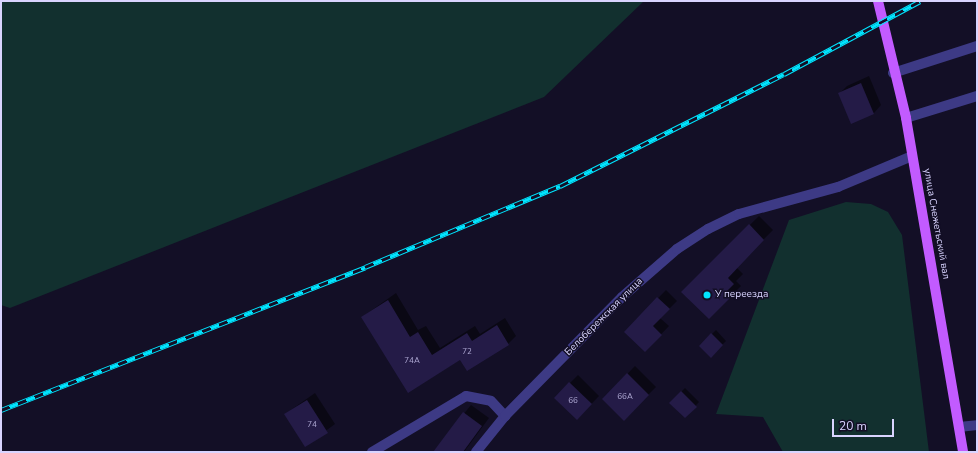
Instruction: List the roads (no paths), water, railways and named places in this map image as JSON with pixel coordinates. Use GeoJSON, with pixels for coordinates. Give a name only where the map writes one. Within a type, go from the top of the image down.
{"type":"FeatureCollection","features":[{"type":"Feature","properties":{"kind":"main road","name":"улица Снежетьский вал"},"geometry":{"type":"LineString","coordinates":[[878,1],[893,73],[906,118],[963,452]]}},
{"type":"Feature","properties":{"kind":"street"},"geometry":{"type":"LineString","coordinates":[[893,73],[977,46]]}},
{"type":"Feature","properties":{"kind":"street"},"geometry":{"type":"LineString","coordinates":[[906,118],[977,96]]}},
{"type":"Feature","properties":{"kind":"street","name":"Белобережская улица"},"geometry":{"type":"LineString","coordinates":[[476,452],[506,416],[622,297],[677,249],[708,229],[739,214],[838,187],[912,156]]}},
{"type":"Feature","properties":{"kind":"street"},"geometry":{"type":"LineString","coordinates":[[372,452],[466,396],[491,401],[506,416]]}},
{"type":"Feature","properties":{"kind":"street"},"geometry":{"type":"LineString","coordinates":[[959,427],[977,424]]}},
{"type":"Feature","properties":{"kind":"railway"},"geometry":{"type":"LineString","coordinates":[[1,410],[365,267],[560,186],[784,74],[920,1]]}},
{"type":"Feature","properties":{"kind":"place","name":"У переезда"},"geometry":{"type":"Point","coordinates":[707,295]}}]}
